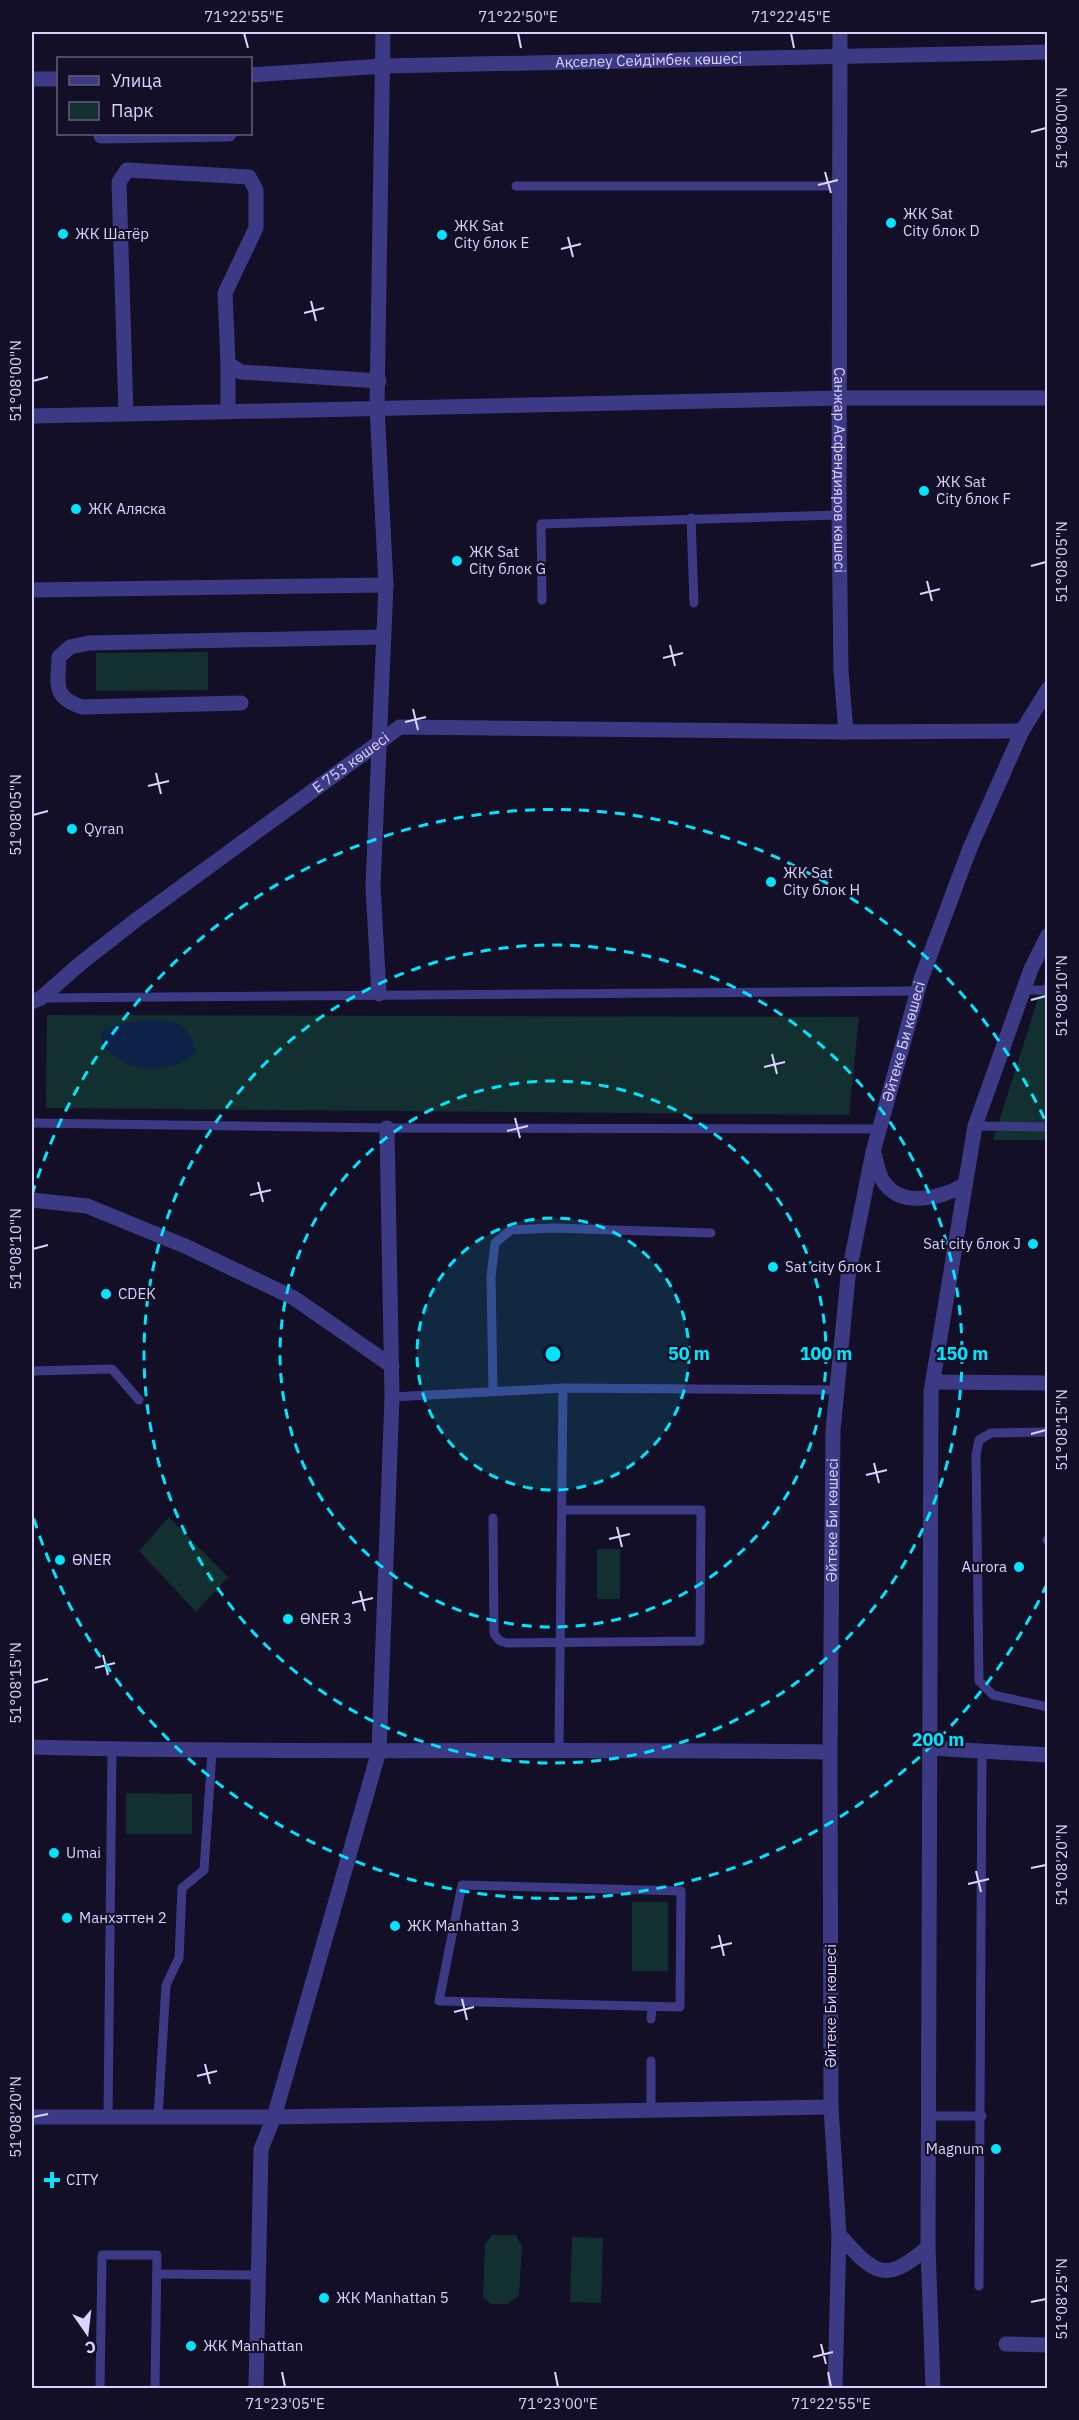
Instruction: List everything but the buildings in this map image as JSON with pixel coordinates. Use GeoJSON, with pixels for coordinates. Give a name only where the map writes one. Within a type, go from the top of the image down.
{"type":"FeatureCollection","features":[{"type":"Feature","properties":{"kind":"street"},"geometry":{"type":"LineString","coordinates":[[379,994],[373,886],[377,741],[386,585],[377,407],[383,32]]}},
{"type":"Feature","properties":{"kind":"street","name":"Санжар Асфендияров көшесі"},"geometry":{"type":"LineString","coordinates":[[840,32],[839,515],[841,671],[846,732]]}},
{"type":"Feature","properties":{"kind":"street","name":"Ақселеу Сейдімбек көшесі"},"geometry":{"type":"LineString","coordinates":[[252,75],[384,66],[1047,52]]}},
{"type":"Feature","properties":{"kind":"street"},"geometry":{"type":"LineString","coordinates":[[32,79],[57,79]]}},
{"type":"Feature","properties":{"kind":"street"},"geometry":{"type":"LineString","coordinates":[[101,136],[165,135]]}},
{"type":"Feature","properties":{"kind":"street"},"geometry":{"type":"LineString","coordinates":[[126,414],[119,182],[127,170],[249,177],[256,190],[256,228],[225,293],[228,411]]}},
{"type":"Feature","properties":{"kind":"street"},"geometry":{"type":"LineString","coordinates":[[228,364],[241,372],[379,381]]}},
{"type":"Feature","properties":{"kind":"street"},"geometry":{"type":"LineString","coordinates":[[32,416],[840,398],[1047,398]]}},
{"type":"Feature","properties":{"kind":"street"},"geometry":{"type":"LineString","coordinates":[[32,590],[386,585]]}},
{"type":"Feature","properties":{"kind":"street"},"geometry":{"type":"LineString","coordinates":[[240,703],[82,707],[66,702],[58,692],[59,657],[70,647],[89,643],[383,637]]}},
{"type":"Feature","properties":{"kind":"street","name":"Әйтеке Би көшесі"},"geometry":{"type":"LineString","coordinates":[[835,2388],[839,2235],[831,2107],[830,1752],[833,1430],[848,1277],[873,1152],[918,991],[970,848],[1022,730],[1047,689]]}},
{"type":"Feature","properties":{"kind":"street","name":"Е 753 көшесі"},"geometry":{"type":"LineString","coordinates":[[36,1000],[136,920],[377,741],[400,727],[846,732]]}},
{"type":"Feature","properties":{"kind":"street"},"geometry":{"type":"LineString","coordinates":[[846,732],[1022,730]]}},
{"type":"Feature","properties":{"kind":"street"},"geometry":{"type":"LineString","coordinates":[[933,2388],[928,2247],[933,1382],[975,1126],[1024,990],[1047,935]]}},
{"type":"Feature","properties":{"kind":"street"},"geometry":{"type":"LineString","coordinates":[[256,2388],[261,2149],[274,2116],[379,1751],[392,1397],[387,1128]]}},
{"type":"Feature","properties":{"kind":"street"},"geometry":{"type":"LineString","coordinates":[[873,1152],[883,1182],[898,1193],[913,1199],[927,1199],[951,1192],[964,1185]]}},
{"type":"Feature","properties":{"kind":"street"},"geometry":{"type":"LineString","coordinates":[[32,1200],[87,1206],[185,1246],[294,1298],[392,1366]]}},
{"type":"Feature","properties":{"kind":"street"},"geometry":{"type":"LineString","coordinates":[[933,1382],[1047,1383]]}},
{"type":"Feature","properties":{"kind":"street"},"geometry":{"type":"LineString","coordinates":[[32,1747],[212,1752],[559,1749],[830,1752]]}},
{"type":"Feature","properties":{"kind":"street"},"geometry":{"type":"LineString","coordinates":[[930,1748],[1047,1755]]}},
{"type":"Feature","properties":{"kind":"street"},"geometry":{"type":"LineString","coordinates":[[32,2116],[274,2116],[831,2107]]}},
{"type":"Feature","properties":{"kind":"street"},"geometry":{"type":"LineString","coordinates":[[839,2235],[862,2261],[874,2268],[887,2271],[906,2266],[928,2247]]}},
{"type":"Feature","properties":{"kind":"street"},"geometry":{"type":"LineString","coordinates":[[1006,2344],[1047,2345]]}},
{"type":"Feature","properties":{"kind":"lane"},"geometry":{"type":"LineString","coordinates":[[516,186],[840,186]]}},
{"type":"Feature","properties":{"kind":"lane"},"geometry":{"type":"LineString","coordinates":[[542,600],[542,524],[839,515]]}},
{"type":"Feature","properties":{"kind":"lane"},"geometry":{"type":"LineString","coordinates":[[691,518],[694,603]]}},
{"type":"Feature","properties":{"kind":"lane"},"geometry":{"type":"LineString","coordinates":[[1024,990],[1047,990]]}},
{"type":"Feature","properties":{"kind":"lane"},"geometry":{"type":"LineString","coordinates":[[36,1000],[379,994],[918,991]]}},
{"type":"Feature","properties":{"kind":"lane"},"geometry":{"type":"LineString","coordinates":[[32,1124],[387,1128],[879,1129]]}},
{"type":"Feature","properties":{"kind":"lane"},"geometry":{"type":"LineString","coordinates":[[975,1126],[1047,1127]]}},
{"type":"Feature","properties":{"kind":"lane"},"geometry":{"type":"LineString","coordinates":[[493,1390],[491,1277],[495,1243],[511,1230],[552,1228],[711,1233]]}},
{"type":"Feature","properties":{"kind":"lane"},"geometry":{"type":"LineString","coordinates":[[32,1371],[112,1369],[139,1400]]}},
{"type":"Feature","properties":{"kind":"lane"},"geometry":{"type":"LineString","coordinates":[[559,1749],[562,1641],[563,1388]]}},
{"type":"Feature","properties":{"kind":"lane"},"geometry":{"type":"LineString","coordinates":[[392,1397],[563,1388],[837,1390]]}},
{"type":"Feature","properties":{"kind":"lane"},"geometry":{"type":"LineString","coordinates":[[1047,1432],[991,1433],[979,1440],[976,1455],[979,1681],[985,1690],[993,1695],[1047,1707]]}},
{"type":"Feature","properties":{"kind":"lane"},"geometry":{"type":"LineString","coordinates":[[493,1518],[494,1634],[500,1641],[507,1643],[700,1641],[701,1510],[562,1510]]}},
{"type":"Feature","properties":{"kind":"lane"},"geometry":{"type":"LineString","coordinates":[[108,2116],[112,1749]]}},
{"type":"Feature","properties":{"kind":"lane"},"geometry":{"type":"LineString","coordinates":[[158,2116],[166,1985],[179,1958],[182,1888],[204,1870],[212,1752]]}},
{"type":"Feature","properties":{"kind":"lane"},"geometry":{"type":"LineString","coordinates":[[979,2286],[982,2116],[982,1752]]}},
{"type":"Feature","properties":{"kind":"lane"},"geometry":{"type":"LineString","coordinates":[[462,1885],[681,1892],[680,2007],[652,2007],[440,2001],[462,1885]]}},
{"type":"Feature","properties":{"kind":"lane"},"geometry":{"type":"LineString","coordinates":[[651,2019],[652,2007]]}},
{"type":"Feature","properties":{"kind":"lane"},"geometry":{"type":"LineString","coordinates":[[651,2061],[651,2111]]}},
{"type":"Feature","properties":{"kind":"lane"},"geometry":{"type":"LineString","coordinates":[[929,2116],[982,2116]]}},
{"type":"Feature","properties":{"kind":"lane"},"geometry":{"type":"LineString","coordinates":[[100,2388],[102,2255],[157,2255],[156,2388]]}},
{"type":"Feature","properties":{"kind":"lane"},"geometry":{"type":"LineString","coordinates":[[157,2274],[257,2275]]}},
{"type":"Feature","properties":{"kind":"green space"},"geometry":{"type":"Polygon","coordinates":[[[208,652],[208,690],[96,691],[96,653],[208,652]]]}},
{"type":"Feature","properties":{"kind":"green space"},"geometry":{"type":"Polygon","coordinates":[[[1043,983],[1047,983],[1047,1140],[993,1140],[1043,983]]]}},
{"type":"Feature","properties":{"kind":"green space"},"geometry":{"type":"Polygon","coordinates":[[[47,1015],[859,1017],[849,1115],[46,1108],[47,1015]]]}},
{"type":"Feature","properties":{"kind":"green space"},"geometry":{"type":"Polygon","coordinates":[[[169,1517],[228,1577],[196,1612],[139,1551],[169,1517]]]}},
{"type":"Feature","properties":{"kind":"green space"},"geometry":{"type":"Polygon","coordinates":[[[597,1549],[620,1549],[620,1599],[597,1599],[597,1549]]]}},
{"type":"Feature","properties":{"kind":"green space"},"geometry":{"type":"Polygon","coordinates":[[[126,1793],[192,1794],[192,1834],[126,1834],[126,1793]]]}},
{"type":"Feature","properties":{"kind":"green space"},"geometry":{"type":"Polygon","coordinates":[[[632,1902],[668,1902],[668,1971],[632,1971],[632,1902]]]}},
{"type":"Feature","properties":{"kind":"green space"},"geometry":{"type":"Polygon","coordinates":[[[492,2235],[516,2235],[522,2247],[519,2295],[508,2304],[491,2304],[483,2297],[485,2244],[492,2235]]]}},
{"type":"Feature","properties":{"kind":"green space"},"geometry":{"type":"Polygon","coordinates":[[[572,2237],[603,2238],[601,2303],[570,2302],[572,2237]]]}},
{"type":"Feature","properties":{"kind":"water"},"geometry":{"type":"Polygon","coordinates":[[[146,1020],[172,1022],[183,1027],[188,1032],[196,1050],[192,1056],[178,1064],[151,1069],[127,1064],[103,1048],[101,1032],[120,1024],[146,1020]]]}},
{"type":"Feature","properties":{"kind":"place","name":"ЖК Sat City блок D"},"geometry":{"type":"Point","coordinates":[891,223]}},
{"type":"Feature","properties":{"kind":"place","name":"ЖК Шатёр"},"geometry":{"type":"Point","coordinates":[63,234]}},
{"type":"Feature","properties":{"kind":"place","name":"ЖК Sat City блок E"},"geometry":{"type":"Point","coordinates":[442,235]}},
{"type":"Feature","properties":{"kind":"place","name":"ЖК Sat City блок F"},"geometry":{"type":"Point","coordinates":[924,491]}},
{"type":"Feature","properties":{"kind":"place","name":"ЖК Аляска"},"geometry":{"type":"Point","coordinates":[76,509]}},
{"type":"Feature","properties":{"kind":"place","name":"ЖК Sat City блок G"},"geometry":{"type":"Point","coordinates":[457,561]}},
{"type":"Feature","properties":{"kind":"place","name":"Qyran"},"geometry":{"type":"Point","coordinates":[72,829]}},
{"type":"Feature","properties":{"kind":"place","name":"ЖК Sat City блок H"},"geometry":{"type":"Point","coordinates":[771,882]}},
{"type":"Feature","properties":{"kind":"place","name":"Sat city блок J"},"geometry":{"type":"Point","coordinates":[1033,1244]}},
{"type":"Feature","properties":{"kind":"place","name":"Sat city блок I"},"geometry":{"type":"Point","coordinates":[773,1267]}},
{"type":"Feature","properties":{"kind":"place","name":"CDEK"},"geometry":{"type":"Point","coordinates":[106,1294]}},
{"type":"Feature","properties":{"kind":"place","name":"ӨNER"},"geometry":{"type":"Point","coordinates":[60,1560]}},
{"type":"Feature","properties":{"kind":"place","name":"Aurora"},"geometry":{"type":"Point","coordinates":[1019,1567]}},
{"type":"Feature","properties":{"kind":"place","name":"ӨNER 3"},"geometry":{"type":"Point","coordinates":[288,1619]}},
{"type":"Feature","properties":{"kind":"place","name":"Umai"},"geometry":{"type":"Point","coordinates":[54,1853]}},
{"type":"Feature","properties":{"kind":"place","name":"Манхэттен 2"},"geometry":{"type":"Point","coordinates":[67,1918]}},
{"type":"Feature","properties":{"kind":"place","name":"ЖК Manhattan 3"},"geometry":{"type":"Point","coordinates":[395,1926]}},
{"type":"Feature","properties":{"kind":"place","name":"Magnum"},"geometry":{"type":"Point","coordinates":[996,2149]}},
{"type":"Feature","properties":{"kind":"place","name":"CITY"},"geometry":{"type":"Point","coordinates":[52,2180]}},
{"type":"Feature","properties":{"kind":"place","name":"ЖК Manhattan 5"},"geometry":{"type":"Point","coordinates":[324,2298]}},
{"type":"Feature","properties":{"kind":"place","name":"ЖК Manhattan"},"geometry":{"type":"Point","coordinates":[191,2346]}}]}
